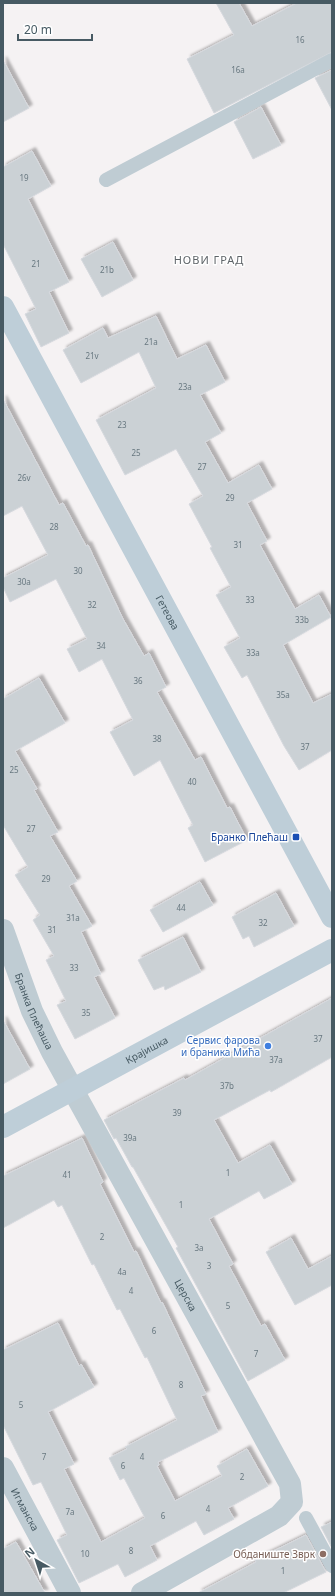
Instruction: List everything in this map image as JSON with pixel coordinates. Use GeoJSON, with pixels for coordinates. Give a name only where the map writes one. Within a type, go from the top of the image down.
{"type":"FeatureCollection","features":[{"type":"Feature","properties":{"kind":"main road","name":"Гетеова"},"geometry":{"type":"LineString","coordinates":[[3,307],[332,917]]}},
{"type":"Feature","properties":{"kind":"main road","name":"Крајишка"},"geometry":{"type":"LineString","coordinates":[[3,1127],[332,950]]}},
{"type":"Feature","properties":{"kind":"street","name":"Бранка Плећаша"},"geometry":{"type":"LineString","coordinates":[[3,930],[32,1010],[72,1089]]}},
{"type":"Feature","properties":{"kind":"street","name":"Церска"},"geometry":{"type":"LineString","coordinates":[[72,1089],[290,1484],[299,1510]]}},
{"type":"Feature","properties":{"kind":"street","name":"Игманска"},"geometry":{"type":"LineString","coordinates":[[3,1468],[70,1593]]}},
{"type":"Feature","properties":{"kind":"street"},"geometry":{"type":"LineString","coordinates":[[142,1593],[279,1516],[299,1510]]}},
{"type":"Feature","properties":{"kind":"lane"},"geometry":{"type":"LineString","coordinates":[[106,180],[332,60]]}},
{"type":"Feature","properties":{"kind":"lane"},"geometry":{"type":"LineString","coordinates":[[299,1510],[332,1566]]}},
{"type":"Feature","properties":{"kind":"building"},"geometry":{"type":"Polygon","coordinates":[[[216,3],[239,3],[252,26],[297,3],[332,3],[332,52],[214,113],[187,59],[234,35],[216,3]]]}},
{"type":"Feature","properties":{"kind":"building"},"geometry":{"type":"Polygon","coordinates":[[[3,60],[29,108],[3,122],[3,60]]]}},
{"type":"Feature","properties":{"kind":"building"},"geometry":{"type":"Polygon","coordinates":[[[332,70],[332,110],[315,78],[332,70]]]}},
{"type":"Feature","properties":{"kind":"building"},"geometry":{"type":"Polygon","coordinates":[[[261,107],[281,145],[253,159],[234,122],[261,107]]]}},
{"type":"Feature","properties":{"kind":"building"},"geometry":{"type":"Polygon","coordinates":[[[32,151],[51,186],[28,199],[69,282],[49,292],[69,333],[41,347],[25,314],[36,309],[3,244],[3,167],[32,151]]]}},
{"type":"Feature","properties":{"kind":"building"},"geometry":{"type":"Polygon","coordinates":[[[113,242],[133,280],[102,297],[81,259],[113,242]]]}},
{"type":"Feature","properties":{"kind":"building"},"geometry":{"type":"Polygon","coordinates":[[[156,316],[177,359],[206,345],[225,382],[200,395],[221,433],[205,442],[228,483],[259,465],[272,489],[247,503],[267,541],[260,545],[295,609],[319,595],[331,617],[283,645],[313,703],[332,694],[332,750],[299,770],[284,746],[247,675],[242,678],[224,647],[240,638],[216,595],[231,587],[189,504],[203,496],[176,449],[125,475],[96,420],[156,388],[139,352],[81,383],[63,350],[103,328],[108,338],[156,316]]]}},
{"type":"Feature","properties":{"kind":"building"},"geometry":{"type":"Polygon","coordinates":[[[3,399],[59,505],[63,503],[86,546],[88,545],[123,619],[144,656],[149,653],[166,687],[157,692],[195,760],[201,757],[227,808],[230,807],[247,840],[205,862],[188,828],[193,825],[160,760],[134,776],[110,732],[133,720],[102,659],[79,672],[67,649],[87,639],[56,579],[10,602],[3,587],[3,578],[48,555],[22,506],[3,516],[3,399]]]}},
{"type":"Feature","properties":{"kind":"building"},"geometry":{"type":"Polygon","coordinates":[[[39,678],[65,723],[15,751],[37,789],[34,790],[58,832],[50,836],[77,881],[69,886],[92,926],[81,932],[101,974],[94,977],[115,1018],[75,1039],[57,1005],[66,1001],[46,960],[54,956],[33,920],[40,915],[15,875],[28,867],[3,825],[3,699],[39,678]]]}},
{"type":"Feature","properties":{"kind":"building"},"geometry":{"type":"Polygon","coordinates":[[[200,882],[213,905],[163,932],[150,910],[200,882]]]}},
{"type":"Feature","properties":{"kind":"building"},"geometry":{"type":"Polygon","coordinates":[[[276,893],[294,926],[254,947],[249,936],[243,939],[232,917],[276,893]]]}},
{"type":"Feature","properties":{"kind":"building"},"geometry":{"type":"Polygon","coordinates":[[[183,937],[201,972],[165,990],[164,986],[154,990],[138,960],[183,937]]]}},
{"type":"Feature","properties":{"kind":"building"},"geometry":{"type":"Polygon","coordinates":[[[332,998],[332,1057],[271,1092],[270,1090],[214,1120],[238,1163],[270,1145],[292,1184],[264,1199],[259,1191],[209,1219],[233,1264],[229,1266],[261,1326],[265,1324],[285,1360],[248,1381],[176,1248],[178,1247],[133,1167],[116,1138],[114,1139],[104,1120],[184,1078],[185,1080],[332,998]]]}},
{"type":"Feature","properties":{"kind":"building"},"geometry":{"type":"Polygon","coordinates":[[[3,1020],[30,1069],[3,1084],[3,1020]]]}},
{"type":"Feature","properties":{"kind":"building"},"geometry":{"type":"Polygon","coordinates":[[[82,1138],[103,1182],[100,1184],[134,1252],[136,1251],[161,1303],[162,1302],[206,1394],[201,1396],[218,1432],[158,1462],[159,1465],[157,1466],[175,1501],[222,1476],[217,1466],[247,1449],[268,1486],[228,1508],[234,1519],[204,1535],[196,1521],[150,1546],[157,1560],[125,1577],[118,1564],[79,1583],[57,1540],[67,1535],[41,1482],[33,1485],[3,1425],[3,1350],[58,1323],[79,1366],[81,1364],[94,1387],[48,1412],[74,1464],[64,1469],[101,1542],[145,1518],[124,1478],[120,1480],[109,1458],[127,1449],[125,1447],[177,1420],[147,1357],[145,1358],[120,1309],[117,1310],[94,1264],[92,1265],[62,1205],[58,1207],[54,1200],[3,1228],[3,1176],[82,1138]]]}},
{"type":"Feature","properties":{"kind":"building"},"geometry":{"type":"Polygon","coordinates":[[[291,1238],[308,1269],[332,1256],[332,1285],[295,1305],[266,1252],[291,1238]]]}},
{"type":"Feature","properties":{"kind":"building"},"geometry":{"type":"Polygon","coordinates":[[[332,1522],[332,1548],[321,1527],[332,1522]]]}},
{"type":"Feature","properties":{"kind":"building"},"geometry":{"type":"Polygon","coordinates":[[[306,1535],[326,1572],[283,1593],[198,1593],[256,1562],[255,1560],[306,1535]]]}},
{"type":"Feature","properties":{"kind":"building"},"geometry":{"type":"Polygon","coordinates":[[[16,1542],[45,1593],[3,1593],[3,1549],[16,1542]]]}},
{"type":"Feature","properties":{"kind":"place","name":"Бранко Плећаш"},"geometry":{"type":"Point","coordinates":[296,837]}},
{"type":"Feature","properties":{"kind":"place","name":"Сервис фарова и браника Мића"},"geometry":{"type":"Point","coordinates":[268,1046]}},
{"type":"Feature","properties":{"kind":"place","name":"Обданиште Зврк"},"geometry":{"type":"Point","coordinates":[323,1554]}},
{"type":"Feature","properties":{"kind":"district","name":"НОВИ ГРАД"},"geometry":{"type":"Point","coordinates":[209,259]}}]}
